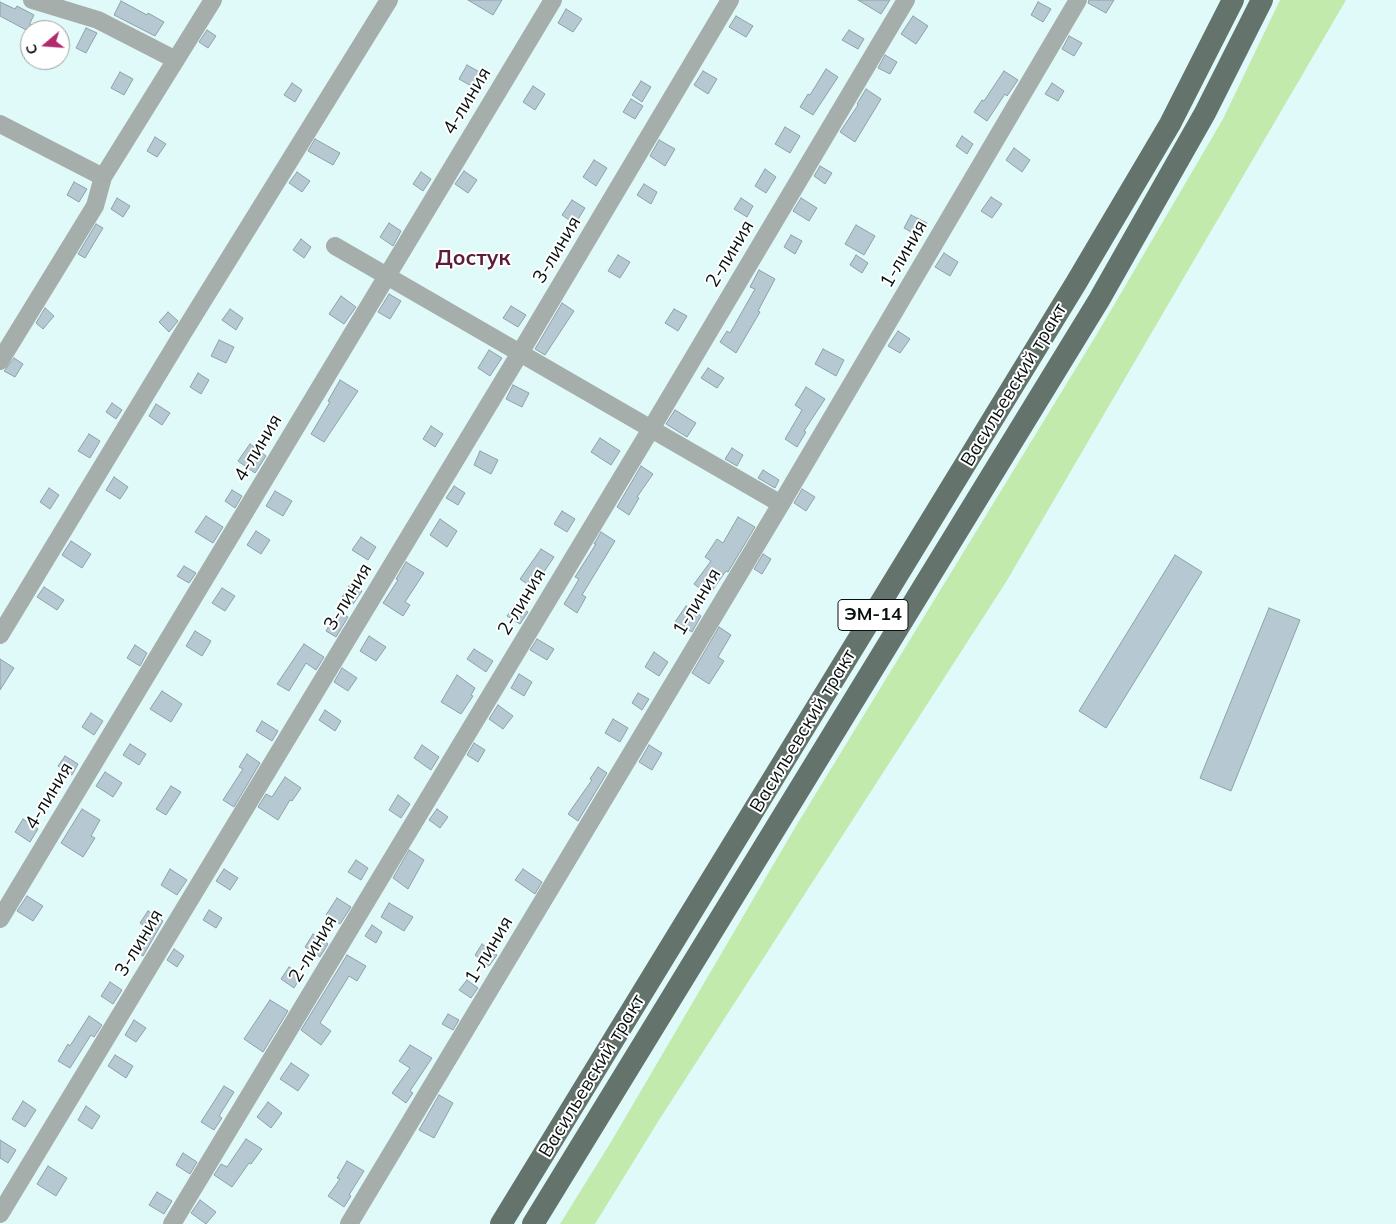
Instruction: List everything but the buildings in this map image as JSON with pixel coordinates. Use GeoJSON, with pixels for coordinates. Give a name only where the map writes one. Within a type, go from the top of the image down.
{"type":"FeatureCollection","features":[{"type":"Feature","properties":{"kind":"main road","name":"Васильевский тракт"},"geometry":{"type":"LineString","coordinates":[[501,1224],[1076,283],[1170,124],[1233,0]]}},
{"type":"Feature","properties":{"kind":"main road","name":"Васильевский тракт"},"geometry":{"type":"LineString","coordinates":[[533,1224],[1100,300],[1205,113],[1262,0]]}},
{"type":"Feature","properties":{"kind":"street"},"geometry":{"type":"LineString","coordinates":[[32,0],[98,20],[176,60]]}},
{"type":"Feature","properties":{"kind":"street"},"geometry":{"type":"LineString","coordinates":[[0,361],[95,206],[103,177],[213,0]]}},
{"type":"Feature","properties":{"kind":"street"},"geometry":{"type":"LineString","coordinates":[[0,635],[193,316],[389,0]]}},
{"type":"Feature","properties":{"kind":"street","name":"4-линия"},"geometry":{"type":"LineString","coordinates":[[0,919],[553,0]]}},
{"type":"Feature","properties":{"kind":"street","name":"3-линия"},"geometry":{"type":"LineString","coordinates":[[0,1214],[520,353],[730,0]]}},
{"type":"Feature","properties":{"kind":"street","name":"2-линия"},"geometry":{"type":"LineString","coordinates":[[172,1224],[906,0]]}},
{"type":"Feature","properties":{"kind":"street","name":"1-линия"},"geometry":{"type":"LineString","coordinates":[[349,1224],[781,504],[1078,0]]}},
{"type":"Feature","properties":{"kind":"street"},"geometry":{"type":"LineString","coordinates":[[0,124],[103,177]]}},
{"type":"Feature","properties":{"kind":"street"},"geometry":{"type":"LineString","coordinates":[[336,246],[781,504]]}},
{"type":"Feature","properties":{"kind":"green space"},"geometry":{"type":"Polygon","coordinates":[[[1280,0],[1346,0],[1006,582],[659,1120],[595,1224],[560,1224],[611,1142],[796,826],[1100,329],[1223,119],[1280,0]]]}},
{"type":"Feature","properties":{"kind":"district","name":"Достук"},"geometry":{"type":"Point","coordinates":[473,259]}}]}
